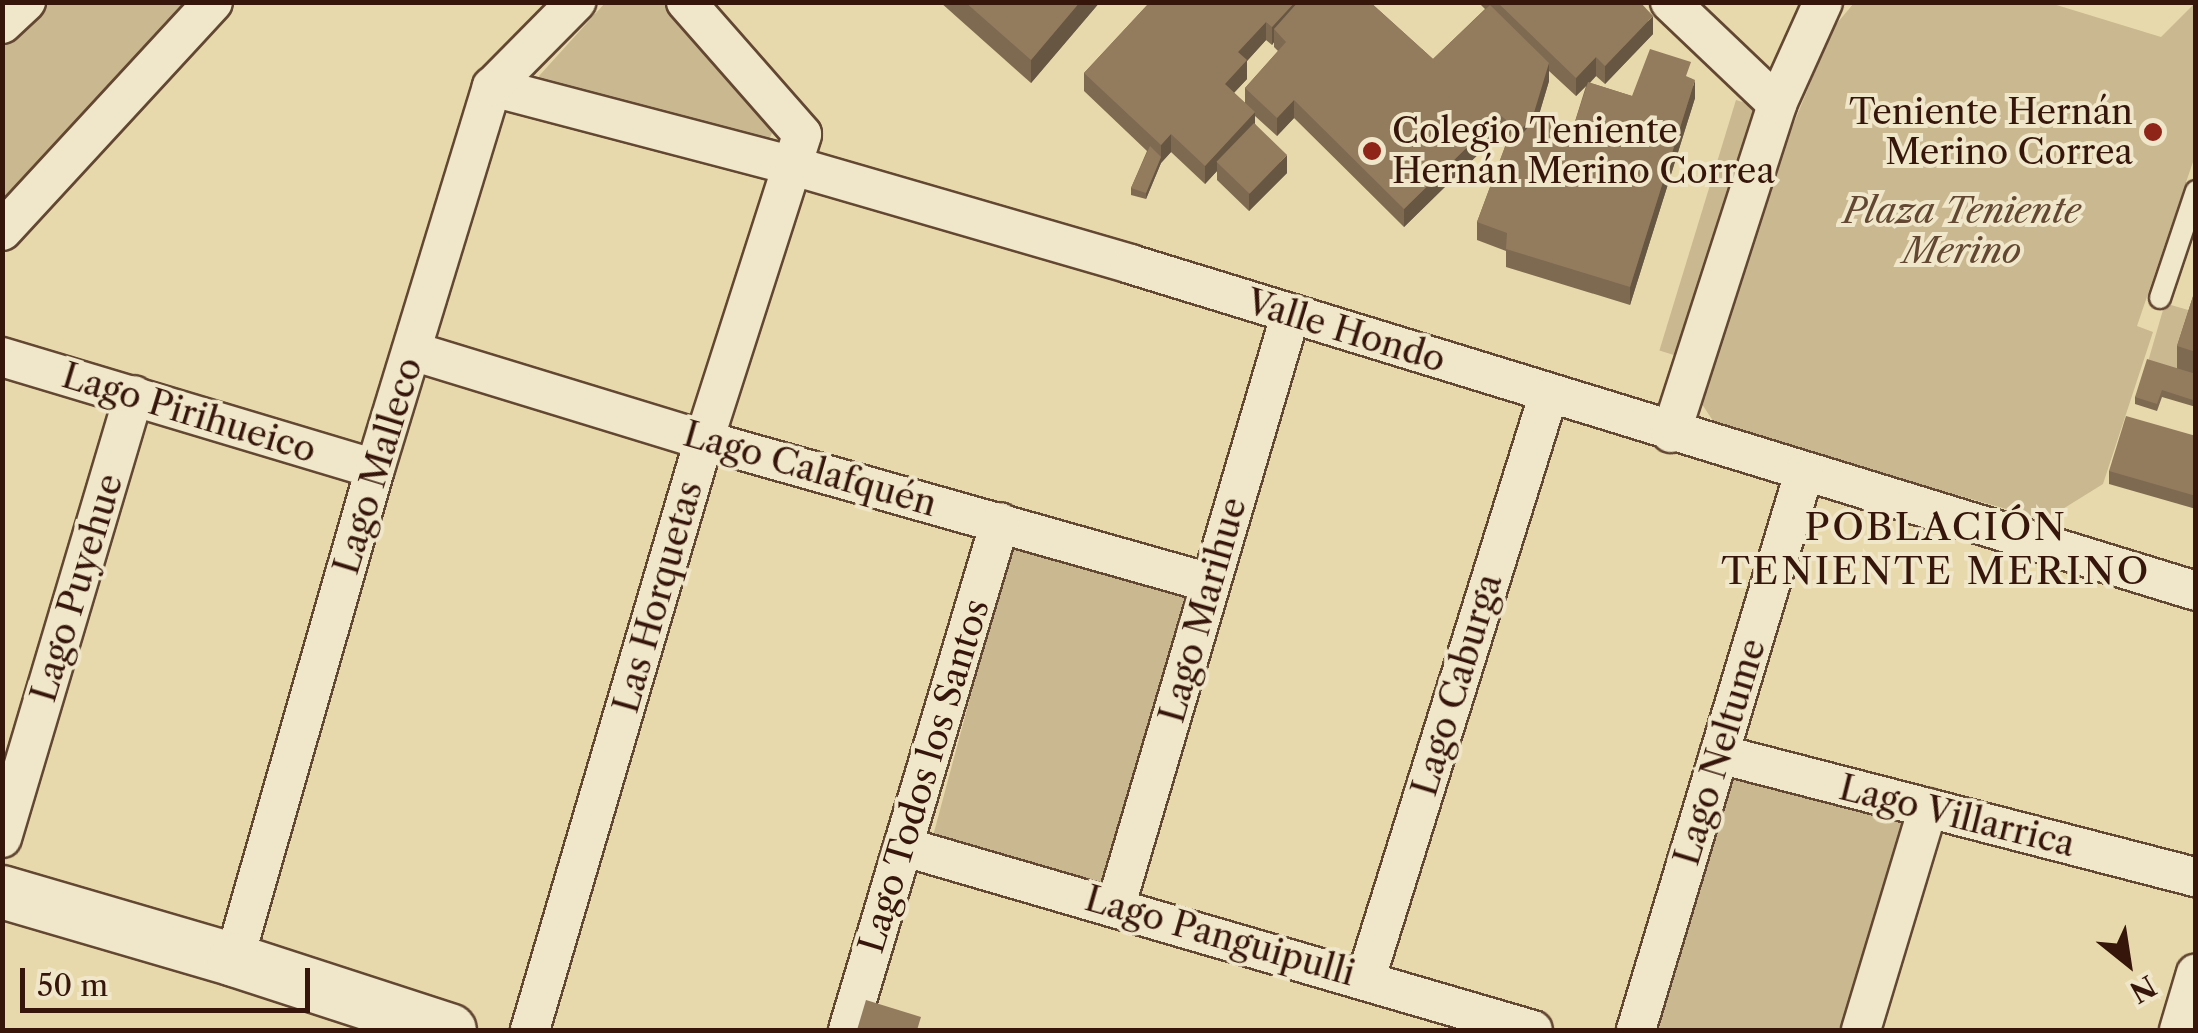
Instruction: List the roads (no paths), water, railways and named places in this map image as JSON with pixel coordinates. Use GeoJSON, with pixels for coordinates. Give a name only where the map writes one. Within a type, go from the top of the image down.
{"type":"FeatureCollection","features":[{"type":"Feature","properties":{"kind":"street"},"geometry":{"type":"LineString","coordinates":[[2,24],[26,2]]}},
{"type":"Feature","properties":{"kind":"street"},"geometry":{"type":"LineString","coordinates":[[2,230],[214,2]]}},
{"type":"Feature","properties":{"kind":"street","name":"Lago Malleco"},"geometry":{"type":"LineString","coordinates":[[234,960],[375,469],[492,87],[576,2]]}},
{"type":"Feature","properties":{"kind":"street","name":"Las Horquetas"},"geometry":{"type":"LineString","coordinates":[[530,1030],[704,440],[802,134],[686,2]]}},
{"type":"Feature","properties":{"kind":"street"},"geometry":{"type":"LineString","coordinates":[[1670,2],[1777,104]]}},
{"type":"Feature","properties":{"kind":"street"},"geometry":{"type":"LineString","coordinates":[[1671,433],[1777,104],[1823,2]]}},
{"type":"Feature","properties":{"kind":"street","name":"Valle Hondo"},"geometry":{"type":"LineString","coordinates":[[492,87],[790,166],[1549,392],[1671,433],[2196,591]]}},
{"type":"Feature","properties":{"kind":"street","name":"Lago Marihue"},"geometry":{"type":"LineString","coordinates":[[1116,905],[1290,316]]}},
{"type":"Feature","properties":{"kind":"street","name":"Lago Calafquén"},"geometry":{"type":"LineString","coordinates":[[412,351],[704,440],[1210,583]]}},
{"type":"Feature","properties":{"kind":"street","name":"Lago Pirihueico"},"geometry":{"type":"LineString","coordinates":[[2,357],[375,469]]}},
{"type":"Feature","properties":{"kind":"street","name":"Lago Caburga"},"geometry":{"type":"LineString","coordinates":[[1366,978],[1549,392]]}},
{"type":"Feature","properties":{"kind":"street","name":"Lago Puyehue"},"geometry":{"type":"LineString","coordinates":[[2,838],[134,395]]}},
{"type":"Feature","properties":{"kind":"street","name":"Lago Neltume"},"geometry":{"type":"LineString","coordinates":[[1636,1030],[1804,473]]}},
{"type":"Feature","properties":{"kind":"street","name":"Lago Todos los Santos"},"geometry":{"type":"LineString","coordinates":[[848,1030],[1000,522]]}},
{"type":"Feature","properties":{"kind":"street","name":"Lago Villarrica"},"geometry":{"type":"LineString","coordinates":[[1719,754],[2196,877]]}},
{"type":"Feature","properties":{"kind":"street"},"geometry":{"type":"LineString","coordinates":[[1861,1030],[1928,808]]}},
{"type":"Feature","properties":{"kind":"street","name":"Lago Panguipulli"},"geometry":{"type":"LineString","coordinates":[[905,847],[1116,905],[1533,1030]]}},
{"type":"Feature","properties":{"kind":"street"},"geometry":{"type":"LineString","coordinates":[[2,892],[234,960],[450,1030]]}},
{"type":"Feature","properties":{"kind":"street"},"geometry":{"type":"LineString","coordinates":[[2179,1030],[2196,973]]}},
{"type":"Feature","properties":{"kind":"lane"},"geometry":{"type":"LineString","coordinates":[[2160,298],[2196,190]]}},
{"type":"Feature","properties":{"kind":"place","name":"Teniente Hernán Merino Correa"},"geometry":{"type":"Point","coordinates":[2153,132]}},
{"type":"Feature","properties":{"kind":"place","name":"Colegio Teniente Hernán Merino Correa"},"geometry":{"type":"Point","coordinates":[1372,151]}},
{"type":"Feature","properties":{"kind":"district","name":"POBLACIÓN TENIENTE MERINO"},"geometry":{"type":"Point","coordinates":[1936,549]}},
{"type":"Feature","properties":{"kind":"park label","name":"Plaza Teniente Merino"},"geometry":{"type":"Point","coordinates":[1962,231]}}]}
